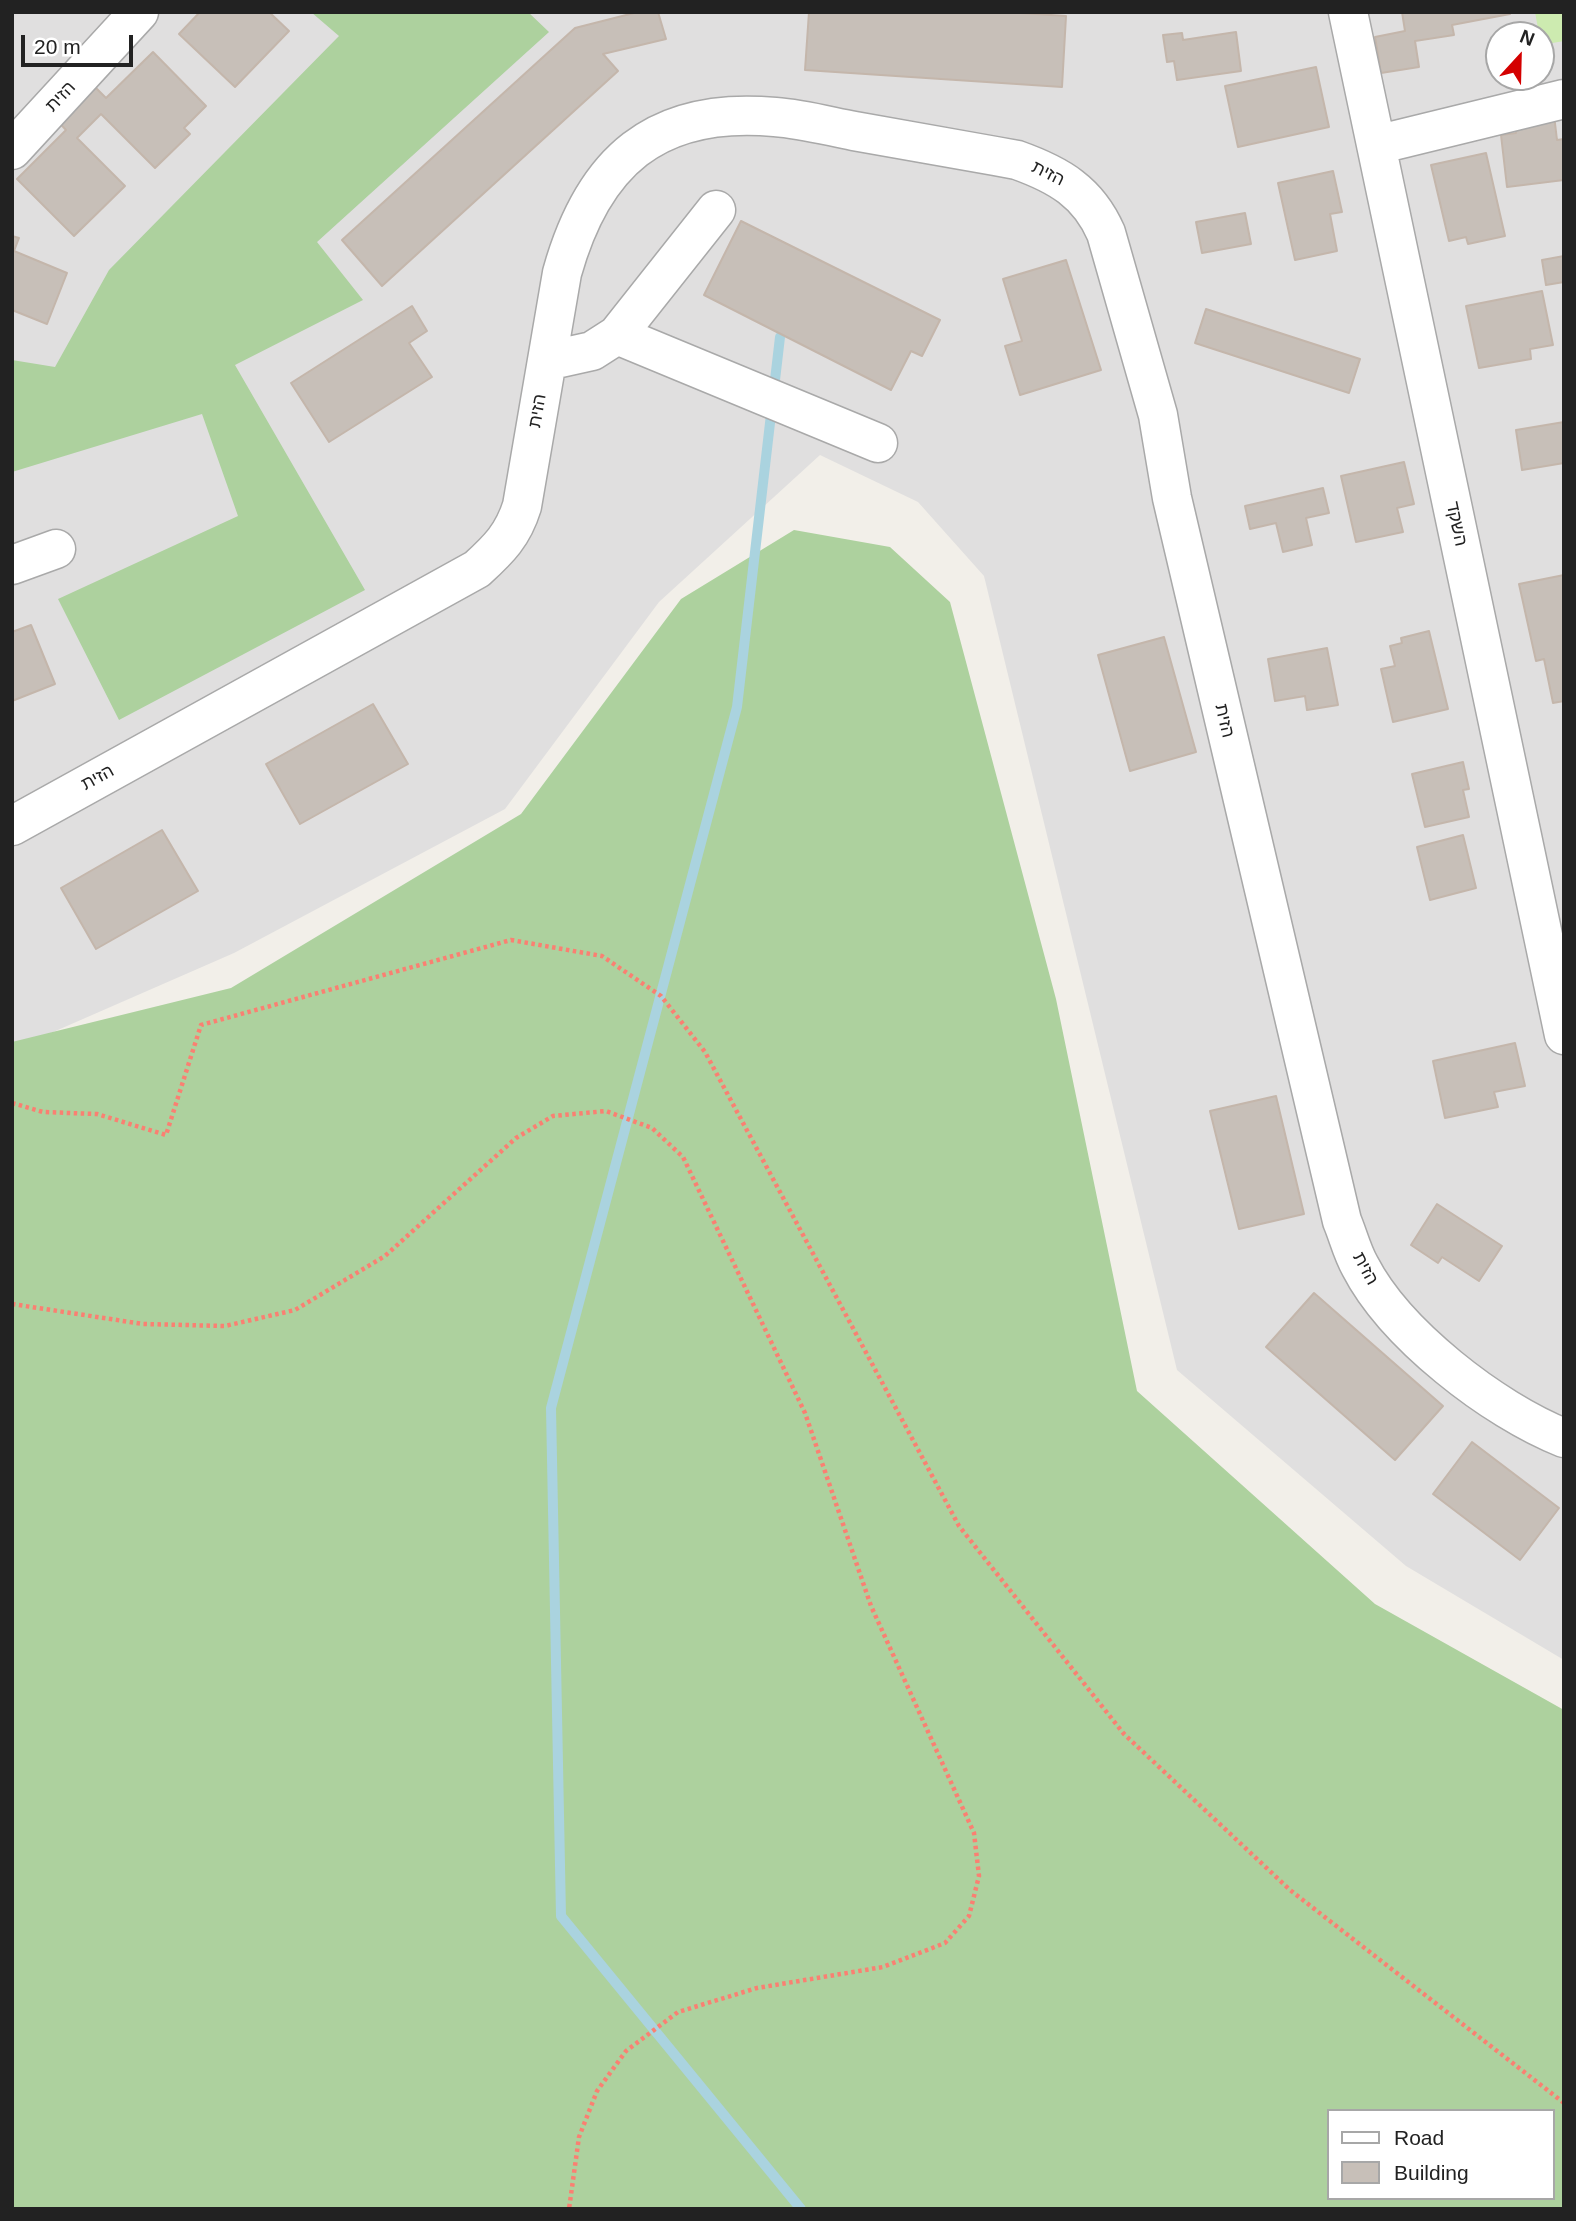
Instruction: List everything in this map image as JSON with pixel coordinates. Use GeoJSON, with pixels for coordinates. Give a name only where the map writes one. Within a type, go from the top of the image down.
{"type":"FeatureCollection","features":[{"type":"Feature","properties":{"kind":"street","name":"הזית"},"geometry":{"type":"LineString","coordinates":[[12,150],[139,12]]}},
{"type":"Feature","properties":{"kind":"street","name":"השקד"},"geometry":{"type":"LineString","coordinates":[[1348,12],[1564,1035]]}},
{"type":"Feature","properties":{"kind":"street"},"geometry":{"type":"LineString","coordinates":[[1376,145],[1564,99]]}},
{"type":"Feature","properties":{"kind":"street","name":"הזית"},"geometry":{"type":"LineString","coordinates":[[12,826],[477,569],[514,531],[522,506],[562,273],[583,211],[603,179],[627,154],[653,137],[685,125],[721,118],[775,117],[1017,160],[1050,172],[1075,187],[1096,211],[1106,233],[1158,415],[1172,498],[1342,1221],[1360,1266],[1387,1305],[1453,1369],[1497,1404],[1564,1438]]}},
{"type":"Feature","properties":{"kind":"street"},"geometry":{"type":"LineString","coordinates":[[547,361],[592,351],[617,335],[716,210]]}},
{"type":"Feature","properties":{"kind":"street"},"geometry":{"type":"LineString","coordinates":[[617,335],[878,443]]}},
{"type":"Feature","properties":{"kind":"street"},"geometry":{"type":"LineString","coordinates":[[12,565],[56,549]]}},
{"type":"Feature","properties":{"kind":"path"},"geometry":{"type":"LineString","coordinates":[[12,1104],[43,1112],[97,1114],[166,1135],[201,1025],[510,940],[602,956],[661,996],[705,1052],[959,1526],[1124,1734],[1290,1890],[1564,2104]]}},
{"type":"Feature","properties":{"kind":"path"},"geometry":{"type":"LineString","coordinates":[[12,1304],[143,1324],[225,1326],[295,1310],[385,1256],[516,1138],[553,1116],[606,1111],[652,1128],[683,1157],[805,1413],[871,1606],[974,1833],[979,1875],[969,1916],[945,1943],[883,1967],[757,1989],[678,2012],[626,2051],[597,2091],[579,2137],[569,2209]]}},
{"type":"Feature","properties":{"kind":"shaded area"},"geometry":{"type":"Polygon","coordinates":[[[12,12],[1564,12],[1564,1660],[1406,1566],[1177,1370],[984,576],[918,502],[820,455],[659,602],[505,809],[234,953],[12,1050],[12,12]]]}},
{"type":"Feature","properties":{"kind":"green space"},"geometry":{"type":"Polygon","coordinates":[[[311,12],[528,12],[549,32],[317,242],[363,300],[235,365],[365,590],[119,720],[58,599],[238,516],[202,414],[12,472],[12,360],[55,367],[109,270],[339,36],[311,12]]]}},
{"type":"Feature","properties":{"kind":"green space"},"geometry":{"type":"Polygon","coordinates":[[[1535,12],[1564,12],[1564,41],[1555,43],[1555,21],[1537,21],[1535,12]]]}},
{"type":"Feature","properties":{"kind":"green space"},"geometry":{"type":"Polygon","coordinates":[[[794,530],[890,547],[950,602],[1056,999],[1137,1391],[1375,1604],[1564,1710],[1564,2209],[12,2209],[12,1042],[231,988],[521,814],[681,599],[794,530]]]}},
{"type":"Feature","properties":{"kind":"building"},"geometry":{"type":"Polygon","coordinates":[[[200,12],[269,12],[289,31],[235,87],[179,34],[200,12]]]}},
{"type":"Feature","properties":{"kind":"building"},"geometry":{"type":"Polygon","coordinates":[[[638,12],[658,12],[666,39],[603,54],[618,71],[382,286],[342,240],[575,28],[638,12]]]}},
{"type":"Feature","properties":{"kind":"building"},"geometry":{"type":"Polygon","coordinates":[[[809,12],[1006,12],[1066,16],[1062,87],[805,70],[809,12]]]}},
{"type":"Feature","properties":{"kind":"building"},"geometry":{"type":"Polygon","coordinates":[[[1402,12],[1510,14],[1452,25],[1454,35],[1415,41],[1419,67],[1381,73],[1375,37],[1405,31],[1402,12]]]}},
{"type":"Feature","properties":{"kind":"building"},"geometry":{"type":"Polygon","coordinates":[[[1236,32],[1241,71],[1177,80],[1174,61],[1167,62],[1163,35],[1182,33],[1183,40],[1236,32]]]}},
{"type":"Feature","properties":{"kind":"building"},"geometry":{"type":"Polygon","coordinates":[[[153,52],[206,106],[184,128],[190,134],[155,168],[101,114],[77,138],[125,186],[74,236],[17,179],[66,130],[51,114],[87,79],[106,98],[153,52]]]}},
{"type":"Feature","properties":{"kind":"building"},"geometry":{"type":"Polygon","coordinates":[[[1316,67],[1329,127],[1238,147],[1225,86],[1316,67]]]}},
{"type":"Feature","properties":{"kind":"building"},"geometry":{"type":"Polygon","coordinates":[[[1554,115],[1557,140],[1564,139],[1564,180],[1507,187],[1501,135],[1516,133],[1514,120],[1554,115]]]}},
{"type":"Feature","properties":{"kind":"building"},"geometry":{"type":"Polygon","coordinates":[[[1486,153],[1505,236],[1468,244],[1466,237],[1449,241],[1431,165],[1486,153]]]}},
{"type":"Feature","properties":{"kind":"building"},"geometry":{"type":"Polygon","coordinates":[[[1333,171],[1342,212],[1330,214],[1337,251],[1295,260],[1278,183],[1333,171]]]}},
{"type":"Feature","properties":{"kind":"building"},"geometry":{"type":"Polygon","coordinates":[[[1245,213],[1251,244],[1202,253],[1196,222],[1245,213]]]}},
{"type":"Feature","properties":{"kind":"building"},"geometry":{"type":"Polygon","coordinates":[[[741,221],[940,320],[922,356],[911,351],[891,390],[704,295],[741,221]]]}},
{"type":"Feature","properties":{"kind":"building"},"geometry":{"type":"Polygon","coordinates":[[[12,236],[19,238],[14,251],[67,273],[47,324],[12,310],[12,236]]]}},
{"type":"Feature","properties":{"kind":"building"},"geometry":{"type":"Polygon","coordinates":[[[1564,256],[1564,282],[1546,285],[1542,260],[1564,256]]]}},
{"type":"Feature","properties":{"kind":"building"},"geometry":{"type":"Polygon","coordinates":[[[1066,260],[1101,370],[1020,395],[1005,346],[1022,341],[1003,279],[1066,260]]]}},
{"type":"Feature","properties":{"kind":"building"},"geometry":{"type":"Polygon","coordinates":[[[1542,291],[1553,345],[1530,349],[1531,359],[1479,368],[1466,306],[1542,291]]]}},
{"type":"Feature","properties":{"kind":"building"},"geometry":{"type":"Polygon","coordinates":[[[412,306],[427,331],[409,343],[432,377],[329,442],[291,383],[412,306]]]}},
{"type":"Feature","properties":{"kind":"building"},"geometry":{"type":"Polygon","coordinates":[[[1206,309],[1360,359],[1349,393],[1195,343],[1206,309]]]}},
{"type":"Feature","properties":{"kind":"building"},"geometry":{"type":"Polygon","coordinates":[[[1564,422],[1564,463],[1522,470],[1516,430],[1564,422]]]}},
{"type":"Feature","properties":{"kind":"building"},"geometry":{"type":"Polygon","coordinates":[[[1404,462],[1414,504],[1397,508],[1403,532],[1356,542],[1341,476],[1404,462]]]}},
{"type":"Feature","properties":{"kind":"building"},"geometry":{"type":"Polygon","coordinates":[[[1323,488],[1329,513],[1306,518],[1312,545],[1283,552],[1276,523],[1250,529],[1245,506],[1323,488]]]}},
{"type":"Feature","properties":{"kind":"building"},"geometry":{"type":"Polygon","coordinates":[[[1564,575],[1564,701],[1553,703],[1544,659],[1536,661],[1519,584],[1564,575]]]}},
{"type":"Feature","properties":{"kind":"building"},"geometry":{"type":"Polygon","coordinates":[[[31,625],[55,684],[12,701],[12,632],[31,625]]]}},
{"type":"Feature","properties":{"kind":"building"},"geometry":{"type":"Polygon","coordinates":[[[1429,631],[1448,709],[1393,722],[1381,669],[1395,666],[1390,646],[1402,643],[1401,638],[1429,631]]]}},
{"type":"Feature","properties":{"kind":"building"},"geometry":{"type":"Polygon","coordinates":[[[1164,637],[1196,752],[1130,771],[1098,655],[1164,637]]]}},
{"type":"Feature","properties":{"kind":"building"},"geometry":{"type":"Polygon","coordinates":[[[1327,648],[1338,705],[1307,710],[1305,696],[1275,701],[1268,659],[1327,648]]]}},
{"type":"Feature","properties":{"kind":"building"},"geometry":{"type":"Polygon","coordinates":[[[373,704],[408,764],[300,824],[266,764],[373,704]]]}},
{"type":"Feature","properties":{"kind":"building"},"geometry":{"type":"Polygon","coordinates":[[[1463,762],[1469,789],[1463,790],[1469,817],[1425,827],[1412,774],[1463,762]]]}},
{"type":"Feature","properties":{"kind":"building"},"geometry":{"type":"Polygon","coordinates":[[[162,830],[198,891],[96,949],[61,888],[162,830]]]}},
{"type":"Feature","properties":{"kind":"building"},"geometry":{"type":"Polygon","coordinates":[[[1463,835],[1476,888],[1430,900],[1417,847],[1463,835]]]}},
{"type":"Feature","properties":{"kind":"building"},"geometry":{"type":"Polygon","coordinates":[[[1515,1043],[1525,1086],[1494,1092],[1498,1107],[1445,1118],[1433,1061],[1515,1043]]]}},
{"type":"Feature","properties":{"kind":"building"},"geometry":{"type":"Polygon","coordinates":[[[1276,1096],[1304,1214],[1239,1229],[1210,1111],[1276,1096]]]}},
{"type":"Feature","properties":{"kind":"building"},"geometry":{"type":"Polygon","coordinates":[[[1437,1204],[1502,1246],[1479,1281],[1442,1257],[1438,1263],[1411,1245],[1437,1204]]]}},
{"type":"Feature","properties":{"kind":"building"},"geometry":{"type":"Polygon","coordinates":[[[1314,1293],[1443,1406],[1395,1460],[1266,1347],[1314,1293]]]}},
{"type":"Feature","properties":{"kind":"building"},"geometry":{"type":"Polygon","coordinates":[[[1472,1442],[1559,1508],[1520,1560],[1433,1494],[1472,1442]]]}},
{"type":"Feature","properties":{"kind":"waterway"},"geometry":{"type":"LineString","coordinates":[[780,337],[737,707],[551,1408],[561,1916],[801,2209]]}}]}
